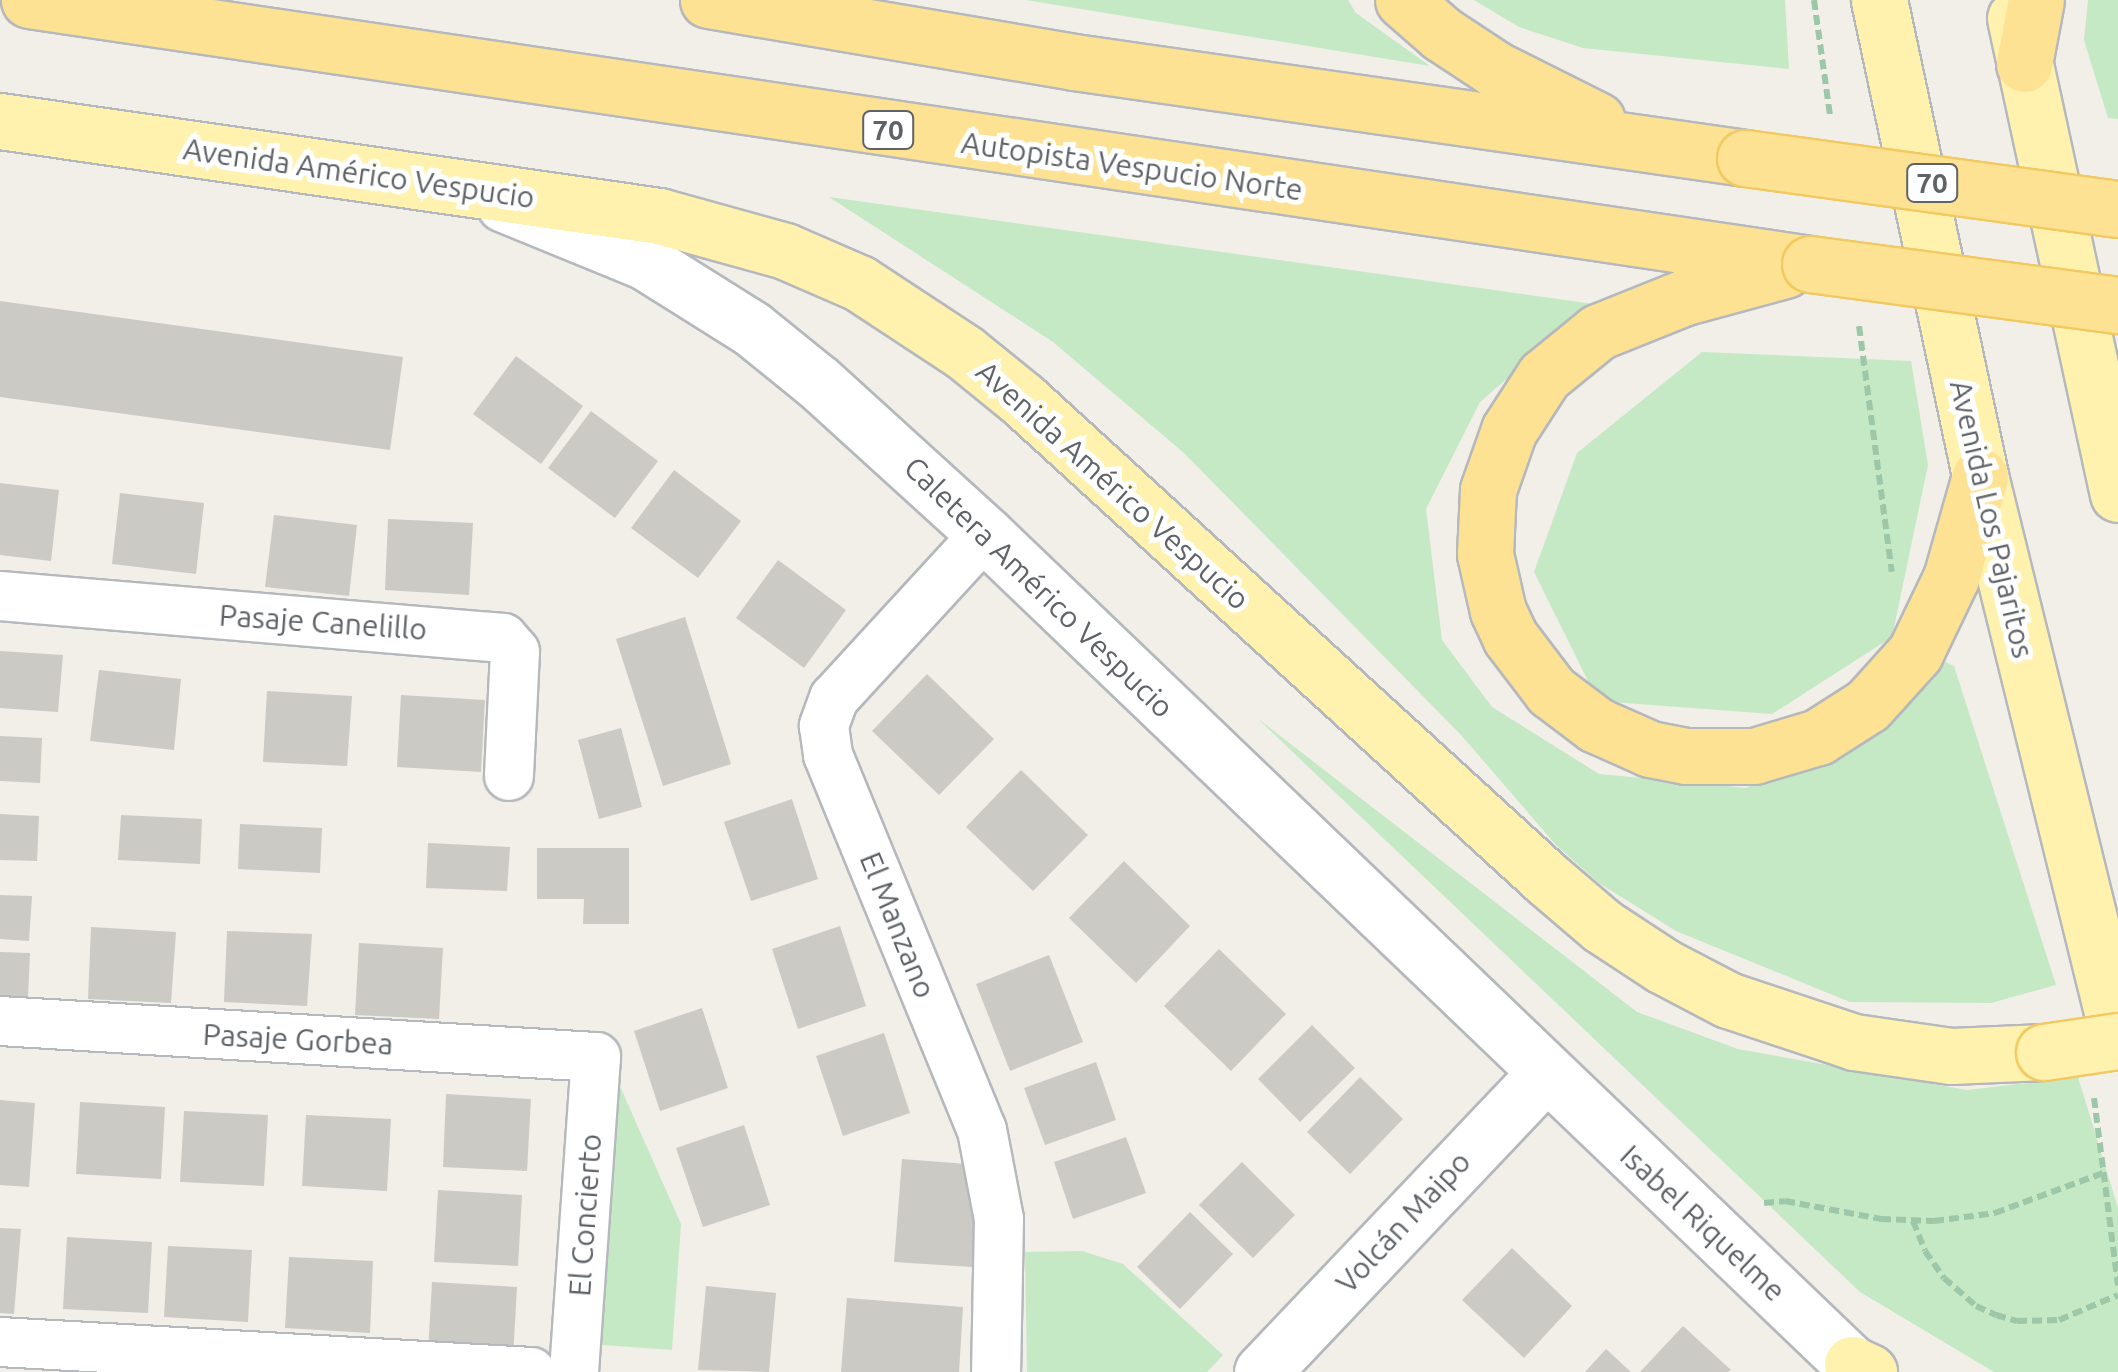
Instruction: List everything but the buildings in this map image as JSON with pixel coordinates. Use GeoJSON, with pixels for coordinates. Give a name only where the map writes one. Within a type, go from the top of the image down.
{"type":"FeatureCollection","features":[{"type":"Feature","properties":{"kind":"highway","name":"Autopista Vespucio Norte"},"geometry":{"type":"LineString","coordinates":[[28,0],[1745,268],[1810,264],[2118,304]]}},
{"type":"Feature","properties":{"kind":"highway","name":"70"},"geometry":{"type":"LineString","coordinates":[[708,0],[1093,65],[2118,209]]}},
{"type":"Feature","properties":{"kind":"highway"},"geometry":{"type":"LineString","coordinates":[[1403,0],[1442,34],[1495,69],[1606,125],[1665,146]]}},
{"type":"Feature","properties":{"kind":"highway"},"geometry":{"type":"LineString","coordinates":[[2024,64],[2036,0]]}},
{"type":"Feature","properties":{"kind":"highway"},"geometry":{"type":"LineString","coordinates":[[1745,268],[1627,318],[1571,351],[1525,402],[1496,460],[1484,522],[1485,554],[1498,611],[1529,665],[1577,713],[1650,748],[1720,759],[1787,748],[1844,722],[1890,684],[1936,618],[1980,476]]}},
{"type":"Feature","properties":{"kind":"main road","name":"Avenida Los Pajaritos"},"geometry":{"type":"LineString","coordinates":[[1879,0],[1980,476],[2118,1038]]}},
{"type":"Feature","properties":{"kind":"main road"},"geometry":{"type":"LineString","coordinates":[[2012,0],[2118,494]]}},
{"type":"Feature","properties":{"kind":"main road","name":"Avenida Américo Vespucio"},"geometry":{"type":"LineString","coordinates":[[0,121],[658,216],[785,251],[859,283],[921,322],[1023,400],[1547,879],[1602,926],[1663,966],[1728,1000],[1796,1026],[1854,1042],[1951,1056],[2044,1052],[2118,1038]]}},
{"type":"Feature","properties":{"kind":"street","name":"Caletera Américo Vespucio"},"geometry":{"type":"LineString","coordinates":[[469,190],[644,261],[738,320],[819,383],[985,534],[1545,1074]]}},
{"type":"Feature","properties":{"kind":"street","name":"El Manzano"},"geometry":{"type":"LineString","coordinates":[[985,534],[834,698],[824,726],[828,755],[982,1130],[999,1219],[996,1372]]}},
{"type":"Feature","properties":{"kind":"street","name":"Pasaje Canelillo"},"geometry":{"type":"LineString","coordinates":[[0,596],[503,638],[516,652],[509,776]]}},
{"type":"Feature","properties":{"kind":"street","name":"Pasaje Gorbea"},"geometry":{"type":"LineString","coordinates":[[0,1021],[596,1057]]}},
{"type":"Feature","properties":{"kind":"street","name":"El Concierto"},"geometry":{"type":"LineString","coordinates":[[574,1372],[596,1057]]}},
{"type":"Feature","properties":{"kind":"street","name":"Isabel Riquelme"},"geometry":{"type":"LineString","coordinates":[[1545,1074],[1861,1369]]}},
{"type":"Feature","properties":{"kind":"street","name":"Volcán Maipo"},"geometry":{"type":"LineString","coordinates":[[1262,1372],[1545,1074]]}},
{"type":"Feature","properties":{"kind":"street"},"geometry":{"type":"LineString","coordinates":[[0,1342],[531,1372]]}},
{"type":"Feature","properties":{"kind":"path"},"geometry":{"type":"LineString","coordinates":[[1689,1210],[1785,1201],[1913,1221],[1995,1212],[2104,1173]]}},
{"type":"Feature","properties":{"kind":"path"},"geometry":{"type":"LineString","coordinates":[[1913,1221],[1925,1250],[1944,1278],[1976,1306],[1996,1315],[2017,1320],[2059,1320],[2118,1295]]}},
{"type":"Feature","properties":{"kind":"green space"},"geometry":{"type":"Polygon","coordinates":[[[1026,0],[1348,0],[1356,13],[1430,66],[1026,0]]]}},
{"type":"Feature","properties":{"kind":"green space"},"geometry":{"type":"Polygon","coordinates":[[[1474,0],[1785,0],[1789,69],[1583,48],[1519,27],[1474,0]]]}},
{"type":"Feature","properties":{"kind":"green space"},"geometry":{"type":"Polygon","coordinates":[[[2088,0],[2118,0],[2118,119],[2108,118],[2084,40],[2088,0]]]}},
{"type":"Feature","properties":{"kind":"green space"},"geometry":{"type":"Polygon","coordinates":[[[829,197],[1593,304],[1480,402],[1426,509],[1442,640],[1492,707],[1599,774],[1746,788],[1865,738],[1937,658],[1954,666],[2056,985],[1991,1003],[1850,1002],[1676,931],[1599,883],[1556,845],[1462,736],[1184,453],[1053,342],[829,197]]]}},
{"type":"Feature","properties":{"kind":"green space"},"geometry":{"type":"Polygon","coordinates":[[[1702,352],[1911,361],[1928,465],[1892,637],[1772,714],[1598,701],[1534,572],[1577,453],[1702,352]]]}},
{"type":"Feature","properties":{"kind":"green space"},"geometry":{"type":"Polygon","coordinates":[[[1257,718],[1637,1012],[1738,1049],[1967,1090],[2078,1077],[2118,1208],[2118,1372],[1994,1372],[1860,1292],[1257,718]]]}},
{"type":"Feature","properties":{"kind":"green space"},"geometry":{"type":"Polygon","coordinates":[[[611,1066],[681,1224],[672,1350],[589,1344],[611,1066]]]}},
{"type":"Feature","properties":{"kind":"green space"},"geometry":{"type":"Polygon","coordinates":[[[1082,1251],[1123,1264],[1223,1355],[1207,1372],[1027,1372],[1025,1252],[1082,1251]]]}}]}
